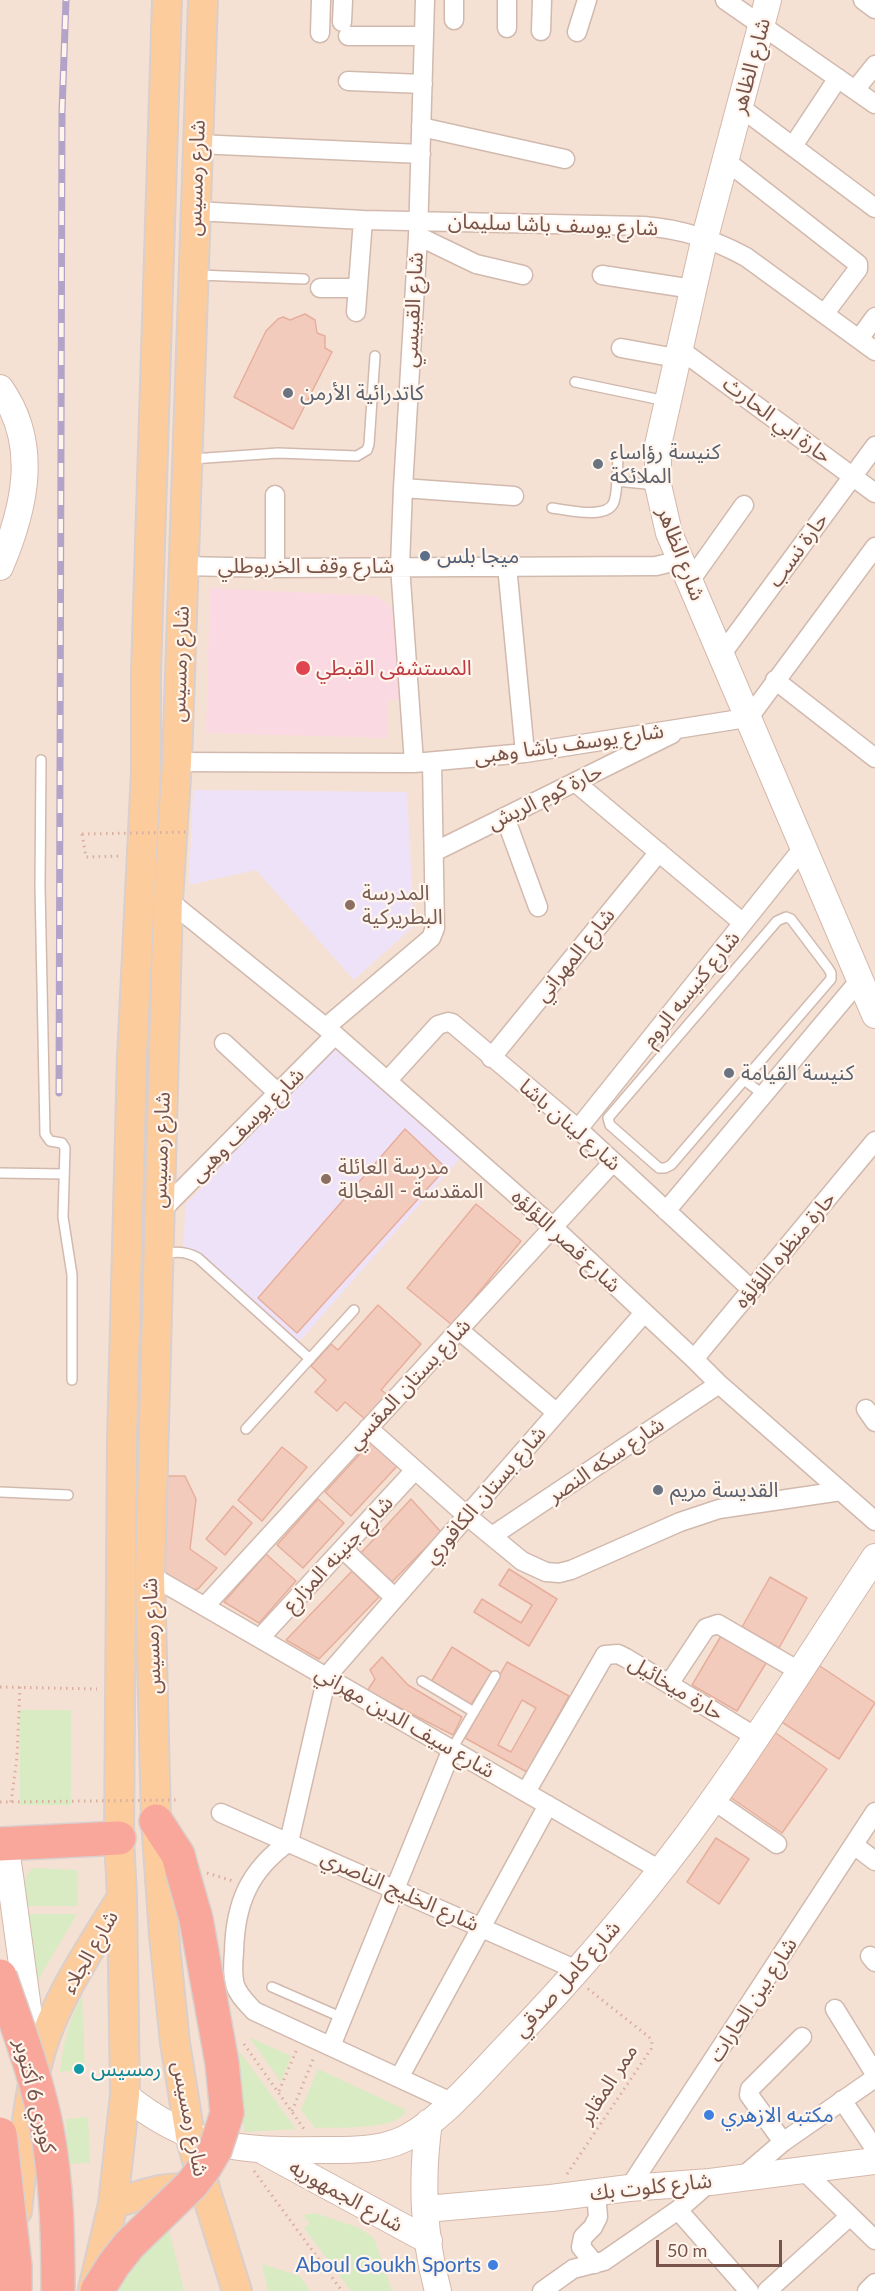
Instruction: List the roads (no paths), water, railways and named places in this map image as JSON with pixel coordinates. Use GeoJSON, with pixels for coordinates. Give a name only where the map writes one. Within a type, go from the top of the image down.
{"type":"FeatureCollection","features":[{"type":"Feature","properties":{"kind":"highway"},"geometry":{"type":"LineString","coordinates":[[97,2291],[129,2245],[192,2184],[205,2167],[215,2150],[227,2113],[222,2063],[196,1919],[195,1872],[178,1855],[167,1811]]}},
{"type":"Feature","properties":{"kind":"highway"},"geometry":{"type":"LineString","coordinates":[[0,1844],[119,1838]]}},
{"type":"Feature","properties":{"kind":"highway","name":"كوبري 6 أكتوبر"},"geometry":{"type":"LineString","coordinates":[[0,1976],[47,2130],[58,2231],[58,2291]]}},
{"type":"Feature","properties":{"kind":"highway","name":"كوبري 6 أكتوبر"},"geometry":{"type":"LineString","coordinates":[[0,2045],[20,2111],[34,2177],[37,2210],[37,2291]]}},
{"type":"Feature","properties":{"kind":"highway"},"geometry":{"type":"LineString","coordinates":[[0,2133],[15,2266],[13,2291]]}},
{"type":"Feature","properties":{"kind":"main road","name":"شارع رمسيس"},"geometry":{"type":"LineString","coordinates":[[122,1897],[119,1838],[122,1440],[132,1057],[146,770],[146,672],[167,0]]}},
{"type":"Feature","properties":{"kind":"main road","name":"شارع رمسيس"},"geometry":{"type":"LineString","coordinates":[[203,0],[177,762],[168,900],[150,1575],[167,1811],[169,1993],[190,2136],[237,2291]]}},
{"type":"Feature","properties":{"kind":"main road","name":"شارع الظاهر"},"geometry":{"type":"LineString","coordinates":[[768,0],[705,237],[666,401],[658,445],[658,485],[669,533],[875,1015]]}},
{"type":"Feature","properties":{"kind":"main road"},"geometry":{"type":"LineString","coordinates":[[0,388],[16,414],[23,434],[25,455],[24,482],[18,513],[0,567]]}},
{"type":"Feature","properties":{"kind":"main road","name":"شارع كامل صدقي"},"geometry":{"type":"LineString","coordinates":[[125,2095],[156,2119],[190,2136],[250,2150],[375,2148],[404,2139],[429,2122],[508,2045],[575,1973],[660,1870],[713,1800],[875,1557]]}},
{"type":"Feature","properties":{"kind":"main road"},"geometry":{"type":"LineString","coordinates":[[0,1850],[7,1857],[36,2068]]}},
{"type":"Feature","properties":{"kind":"main road","name":"شارع الجلاء"},"geometry":{"type":"LineString","coordinates":[[13,2291],[7,2244],[24,2153],[36,2068],[55,2013],[66,1991],[122,1897]]}},
{"type":"Feature","properties":{"kind":"main road","name":"شارع الجلاء"},"geometry":{"type":"LineString","coordinates":[[92,2291],[113,2204],[125,2095],[122,1897]]}},
{"type":"Feature","properties":{"kind":"main road","name":"شارع الجمهوريه"},"geometry":{"type":"LineString","coordinates":[[429,2122],[424,2166],[426,2210],[438,2291]]}},
{"type":"Feature","properties":{"kind":"main road","name":"شارع الجمهوريه"},"geometry":{"type":"LineString","coordinates":[[250,2150],[429,2241]]}},
{"type":"Feature","properties":{"kind":"main road","name":"شارع كلوت بك"},"geometry":{"type":"LineString","coordinates":[[426,2210],[629,2188],[710,2182],[875,2161]]}},
{"type":"Feature","properties":{"kind":"main road"},"geometry":{"type":"LineString","coordinates":[[113,2204],[182,2187],[207,2195]]}},
{"type":"Feature","properties":{"kind":"main road"},"geometry":{"type":"LineString","coordinates":[[78,2291],[103,2247]]}},
{"type":"Feature","properties":{"kind":"street"},"geometry":{"type":"LineString","coordinates":[[320,33],[321,0]]}},
{"type":"Feature","properties":{"kind":"street"},"geometry":{"type":"LineString","coordinates":[[343,0],[345,29],[424,36]]}},
{"type":"Feature","properties":{"kind":"street","name":"شارع القبيسي"},"geometry":{"type":"LineString","coordinates":[[425,0],[418,229],[400,566],[434,852]]}},
{"type":"Feature","properties":{"kind":"street"},"geometry":{"type":"LineString","coordinates":[[454,0],[454,20]]}},
{"type":"Feature","properties":{"kind":"street"},"geometry":{"type":"LineString","coordinates":[[507,0],[507,28]]}},
{"type":"Feature","properties":{"kind":"street"},"geometry":{"type":"LineString","coordinates":[[541,31],[542,0]]}},
{"type":"Feature","properties":{"kind":"street"},"geometry":{"type":"LineString","coordinates":[[577,32],[587,0]]}},
{"type":"Feature","properties":{"kind":"street"},"geometry":{"type":"LineString","coordinates":[[725,0],[875,104]]}},
{"type":"Feature","properties":{"kind":"street"},"geometry":{"type":"LineString","coordinates":[[863,0],[875,9]]}},
{"type":"Feature","properties":{"kind":"street"},"geometry":{"type":"LineString","coordinates":[[855,90],[875,65]]}},
{"type":"Feature","properties":{"kind":"street"},"geometry":{"type":"LineString","coordinates":[[793,146],[838,78]]}},
{"type":"Feature","properties":{"kind":"street"},"geometry":{"type":"LineString","coordinates":[[348,81],[423,84]]}},
{"type":"Feature","properties":{"kind":"street"},"geometry":{"type":"LineString","coordinates":[[740,107],[875,208]]}},
{"type":"Feature","properties":{"kind":"street"},"geometry":{"type":"LineString","coordinates":[[422,127],[564,159]]}},
{"type":"Feature","properties":{"kind":"street"},"geometry":{"type":"LineString","coordinates":[[197,144],[421,154]]}},
{"type":"Feature","properties":{"kind":"street"},"geometry":{"type":"LineString","coordinates":[[725,160],[858,264],[858,269],[825,313]]}},
{"type":"Feature","properties":{"kind":"street","name":"شارع يوسف باشا سليمان"},"geometry":{"type":"LineString","coordinates":[[195,212],[363,220],[418,229],[644,226],[665,228],[705,237],[746,257],[875,351]]}},
{"type":"Feature","properties":{"kind":"street"},"geometry":{"type":"LineString","coordinates":[[356,312],[363,220]]}},
{"type":"Feature","properties":{"kind":"street"},"geometry":{"type":"LineString","coordinates":[[418,229],[476,264],[523,275]]}},
{"type":"Feature","properties":{"kind":"street"},"geometry":{"type":"LineString","coordinates":[[602,275],[693,289]]}},
{"type":"Feature","properties":{"kind":"street"},"geometry":{"type":"LineString","coordinates":[[312,283],[358,288]]}},
{"type":"Feature","properties":{"kind":"street"},"geometry":{"type":"LineString","coordinates":[[859,339],[875,317]]}},
{"type":"Feature","properties":{"kind":"street"},"geometry":{"type":"LineString","coordinates":[[621,348],[677,353]]}},
{"type":"Feature","properties":{"kind":"street","name":"حارة ابي الحارث"},"geometry":{"type":"LineString","coordinates":[[677,353],[875,493]]}},
{"type":"Feature","properties":{"kind":"street","name":"حارة نسب"},"geometry":{"type":"LineString","coordinates":[[721,655],[875,446]]}},
{"type":"Feature","properties":{"kind":"street"},"geometry":{"type":"LineString","coordinates":[[403,488],[514,496]]}},
{"type":"Feature","properties":{"kind":"street"},"geometry":{"type":"LineString","coordinates":[[275,495],[275,568]]}},
{"type":"Feature","properties":{"kind":"street"},"geometry":{"type":"LineString","coordinates":[[685,570],[744,505]]}},
{"type":"Feature","properties":{"kind":"street"},"geometry":{"type":"LineString","coordinates":[[747,717],[875,547]]}},
{"type":"Feature","properties":{"kind":"street","name":"شارع وقف الخربوطلي"},"geometry":{"type":"LineString","coordinates":[[183,566],[275,568],[656,566],[685,570]]}},
{"type":"Feature","properties":{"kind":"street"},"geometry":{"type":"LineString","coordinates":[[507,566],[525,753]]}},
{"type":"Feature","properties":{"kind":"street"},"geometry":{"type":"LineString","coordinates":[[775,680],[875,759]]}},
{"type":"Feature","properties":{"kind":"street","name":"شارع يوسف باشا وهبى"},"geometry":{"type":"LineString","coordinates":[[177,762],[423,763],[525,753],[747,717]]}},
{"type":"Feature","properties":{"kind":"street","name":"حارة كوم الريش"},"geometry":{"type":"LineString","coordinates":[[434,852],[688,726]]}},
{"type":"Feature","properties":{"kind":"street"},"geometry":{"type":"LineString","coordinates":[[576,782],[743,923]]}},
{"type":"Feature","properties":{"kind":"street"},"geometry":{"type":"LineString","coordinates":[[505,817],[538,907]]}},
{"type":"Feature","properties":{"kind":"street","name":"شارع كنيسه الروم"},"geometry":{"type":"LineString","coordinates":[[578,1129],[803,848]]}},
{"type":"Feature","properties":{"kind":"street","name":"شارع يوسف وهبى"},"geometry":{"type":"LineString","coordinates":[[159,1214],[278,1094],[331,1031],[431,938],[435,928],[434,852]]}},
{"type":"Feature","properties":{"kind":"street","name":"شارع المهراني"},"geometry":{"type":"LineString","coordinates":[[491,1058],[659,852]]}},
{"type":"Feature","properties":{"kind":"street","name":"شارع قصر اللؤلؤه"},"geometry":{"type":"LineString","coordinates":[[168,900],[331,1031],[553,1227],[719,1384],[875,1521]]}},
{"type":"Feature","properties":{"kind":"street"},"geometry":{"type":"LineString","coordinates":[[666,1211],[859,981]]}},
{"type":"Feature","properties":{"kind":"street","name":"شارع لينان باشا"},"geometry":{"type":"LineString","coordinates":[[387,1081],[438,1025],[448,1022],[578,1129],[752,1290]]}},
{"type":"Feature","properties":{"kind":"street"},"geometry":{"type":"LineString","coordinates":[[224,1043],[278,1094]]}},
{"type":"Feature","properties":{"kind":"street","name":"حارة منظره اللؤلؤه"},"geometry":{"type":"LineString","coordinates":[[694,1359],[875,1141]]}},
{"type":"Feature","properties":{"kind":"street","name":"شارع بستان المقسي"},"geometry":{"type":"LineString","coordinates":[[204,1606],[613,1162]]}},
{"type":"Feature","properties":{"kind":"street","name":"شارع بستان الكافوري"},"geometry":{"type":"LineString","coordinates":[[327,1676],[644,1313]]}},
{"type":"Feature","properties":{"kind":"street"},"geometry":{"type":"LineString","coordinates":[[459,1330],[557,1413]]}},
{"type":"Feature","properties":{"kind":"street","name":"شارع سكه النصر"},"geometry":{"type":"LineString","coordinates":[[492,1536],[719,1384]]}},
{"type":"Feature","properties":{"kind":"street"},"geometry":{"type":"LineString","coordinates":[[368,1428],[466,1515],[533,1568],[546,1572],[559,1573],[571,1570],[680,1522],[719,1509],[841,1491]]}},
{"type":"Feature","properties":{"kind":"street","name":"شارع جنينه المزارع"},"geometry":{"type":"LineString","coordinates":[[260,1638],[415,1470]]}},
{"type":"Feature","properties":{"kind":"street"},"geometry":{"type":"LineString","coordinates":[[343,1549],[395,1598]]}},
{"type":"Feature","properties":{"kind":"street","name":"شارع سيف الدين مهراني"},"geometry":{"type":"LineString","coordinates":[[150,1575],[660,1870]]}},
{"type":"Feature","properties":{"kind":"street"},"geometry":{"type":"LineString","coordinates":[[669,1684],[706,1628],[714,1624],[718,1624],[799,1671]]}},
{"type":"Feature","properties":{"kind":"street","name":"حارة ميخائيل"},"geometry":{"type":"LineString","coordinates":[[526,1792],[601,1659],[611,1654],[618,1654],[626,1658],[756,1737]]}},
{"type":"Feature","properties":{"kind":"street"},"geometry":{"type":"LineString","coordinates":[[327,1676],[289,1842],[273,1853],[249,1885],[241,1900],[236,1918],[233,1968],[235,1985],[254,2011],[450,2103]]}},
{"type":"Feature","properties":{"kind":"street"},"geometry":{"type":"LineString","coordinates":[[326,2044],[343,2018],[452,1749]]}},
{"type":"Feature","properties":{"kind":"street"},"geometry":{"type":"LineString","coordinates":[[713,1800],[777,1844]]}},
{"type":"Feature","properties":{"kind":"street"},"geometry":{"type":"LineString","coordinates":[[399,2078],[548,1804]]}},
{"type":"Feature","properties":{"kind":"street","name":"شارع بين الحارات"},"geometry":{"type":"LineString","coordinates":[[629,2188],[875,1812]]}},
{"type":"Feature","properties":{"kind":"street","name":"شارع الخليج الناصري"},"geometry":{"type":"LineString","coordinates":[[221,1813],[482,1927],[575,1973]]}},
{"type":"Feature","properties":{"kind":"street"},"geometry":{"type":"LineString","coordinates":[[854,1845],[875,1862]]}},
{"type":"Feature","properties":{"kind":"street"},"geometry":{"type":"LineString","coordinates":[[741,2178],[783,2142],[875,2076],[835,2009]]}},
{"type":"Feature","properties":{"kind":"street"},"geometry":{"type":"LineString","coordinates":[[783,2142],[749,2095],[750,2090],[802,2037]]}},
{"type":"Feature","properties":{"kind":"street"},"geometry":{"type":"LineString","coordinates":[[842,2100],[875,2148]]}},
{"type":"Feature","properties":{"kind":"street"},"geometry":{"type":"LineString","coordinates":[[802,2169],[875,2240]]}},
{"type":"Feature","properties":{"kind":"street"},"geometry":{"type":"LineString","coordinates":[[542,2291],[573,2269],[604,2260],[678,2210],[710,2182]]}},
{"type":"Feature","properties":{"kind":"street"},"geometry":{"type":"LineString","coordinates":[[595,2264],[581,2247],[581,2242],[598,2217],[596,2192]]}},
{"type":"Feature","properties":{"kind":"street"},"geometry":{"type":"LineString","coordinates":[[678,2210],[748,2291]]}},
{"type":"Feature","properties":{"kind":"street"},"geometry":{"type":"LineString","coordinates":[[767,2291],[850,2216]]}},
{"type":"Feature","properties":{"kind":"street"},"geometry":{"type":"LineString","coordinates":[[867,2291],[875,2283]]}},
{"type":"Feature","properties":{"kind":"lane"},"geometry":{"type":"LineString","coordinates":[[193,275],[312,283]]}},
{"type":"Feature","properties":{"kind":"lane"},"geometry":{"type":"LineString","coordinates":[[186,460],[278,453],[357,456],[362,454],[369,444],[375,356]]}},
{"type":"Feature","properties":{"kind":"lane"},"geometry":{"type":"LineString","coordinates":[[575,382],[666,401]]}},
{"type":"Feature","properties":{"kind":"lane"},"geometry":{"type":"LineString","coordinates":[[552,508],[601,513],[609,508],[613,503],[618,459]]}},
{"type":"Feature","properties":{"kind":"lane"},"geometry":{"type":"LineString","coordinates":[[616,481],[658,485]]}},
{"type":"Feature","properties":{"kind":"lane"},"geometry":{"type":"LineString","coordinates":[[41,760],[40,876],[45,1134],[50,1141],[64,1145],[63,1226],[72,1275],[72,1380]]}},
{"type":"Feature","properties":{"kind":"lane"},"geometry":{"type":"LineString","coordinates":[[786,917],[791,919],[828,968],[831,979],[744,1080],[671,1165],[665,1168],[653,1165],[608,1122],[610,1115],[777,921],[786,917]]}},
{"type":"Feature","properties":{"kind":"lane"},"geometry":{"type":"LineString","coordinates":[[744,1080],[764,1095]]}},
{"type":"Feature","properties":{"kind":"lane"},"geometry":{"type":"LineString","coordinates":[[0,1173],[64,1174]]}},
{"type":"Feature","properties":{"kind":"lane"},"geometry":{"type":"LineString","coordinates":[[157,1258],[178,1252],[189,1253],[198,1258],[310,1359]]}},
{"type":"Feature","properties":{"kind":"lane"},"geometry":{"type":"LineString","coordinates":[[246,1429],[354,1310]]}},
{"type":"Feature","properties":{"kind":"lane"},"geometry":{"type":"LineString","coordinates":[[0,1492],[68,1495]]}},
{"type":"Feature","properties":{"kind":"lane"},"geometry":{"type":"LineString","coordinates":[[452,1749],[495,1676]]}},
{"type":"Feature","properties":{"kind":"lane"},"geometry":{"type":"LineString","coordinates":[[423,1682],[474,1712]]}},
{"type":"Feature","properties":{"kind":"lane"},"geometry":{"type":"LineString","coordinates":[[272,1987],[343,2018]]}},
{"type":"Feature","properties":{"kind":"railway"},"geometry":{"type":"LineString","coordinates":[[59,1093],[62,112],[66,0]]}},
{"type":"Feature","properties":{"kind":"place","name":"كاتدرائية الأرمن"},"geometry":{"type":"Point","coordinates":[288,393]}},
{"type":"Feature","properties":{"kind":"place","name":"كنيسة رؤاساء الملائكة"},"geometry":{"type":"Point","coordinates":[598,464]}},
{"type":"Feature","properties":{"kind":"place","name":"ميجا بلس"},"geometry":{"type":"Point","coordinates":[425,556]}},
{"type":"Feature","properties":{"kind":"place","name":"المستشفى القبطي"},"geometry":{"type":"Point","coordinates":[303,668]}},
{"type":"Feature","properties":{"kind":"place","name":"المدرسة البطريركية"},"geometry":{"type":"Point","coordinates":[350,905]}},
{"type":"Feature","properties":{"kind":"place","name":"كنيسة القيامة"},"geometry":{"type":"Point","coordinates":[729,1073]}},
{"type":"Feature","properties":{"kind":"place","name":"مدرسة العائلة المقدسة - الفجالة"},"geometry":{"type":"Point","coordinates":[326,1179]}},
{"type":"Feature","properties":{"kind":"place","name":"القديسة مريم"},"geometry":{"type":"Point","coordinates":[658,1490]}},
{"type":"Feature","properties":{"kind":"place","name":"رمسيس"},"geometry":{"type":"Point","coordinates":[79,2069]}},
{"type":"Feature","properties":{"kind":"place","name":"مكتبه الازهري"},"geometry":{"type":"Point","coordinates":[709,2115]}},
{"type":"Feature","properties":{"kind":"place","name":"Aboul Goukh Sports"},"geometry":{"type":"Point","coordinates":[493,2265]}}]}
